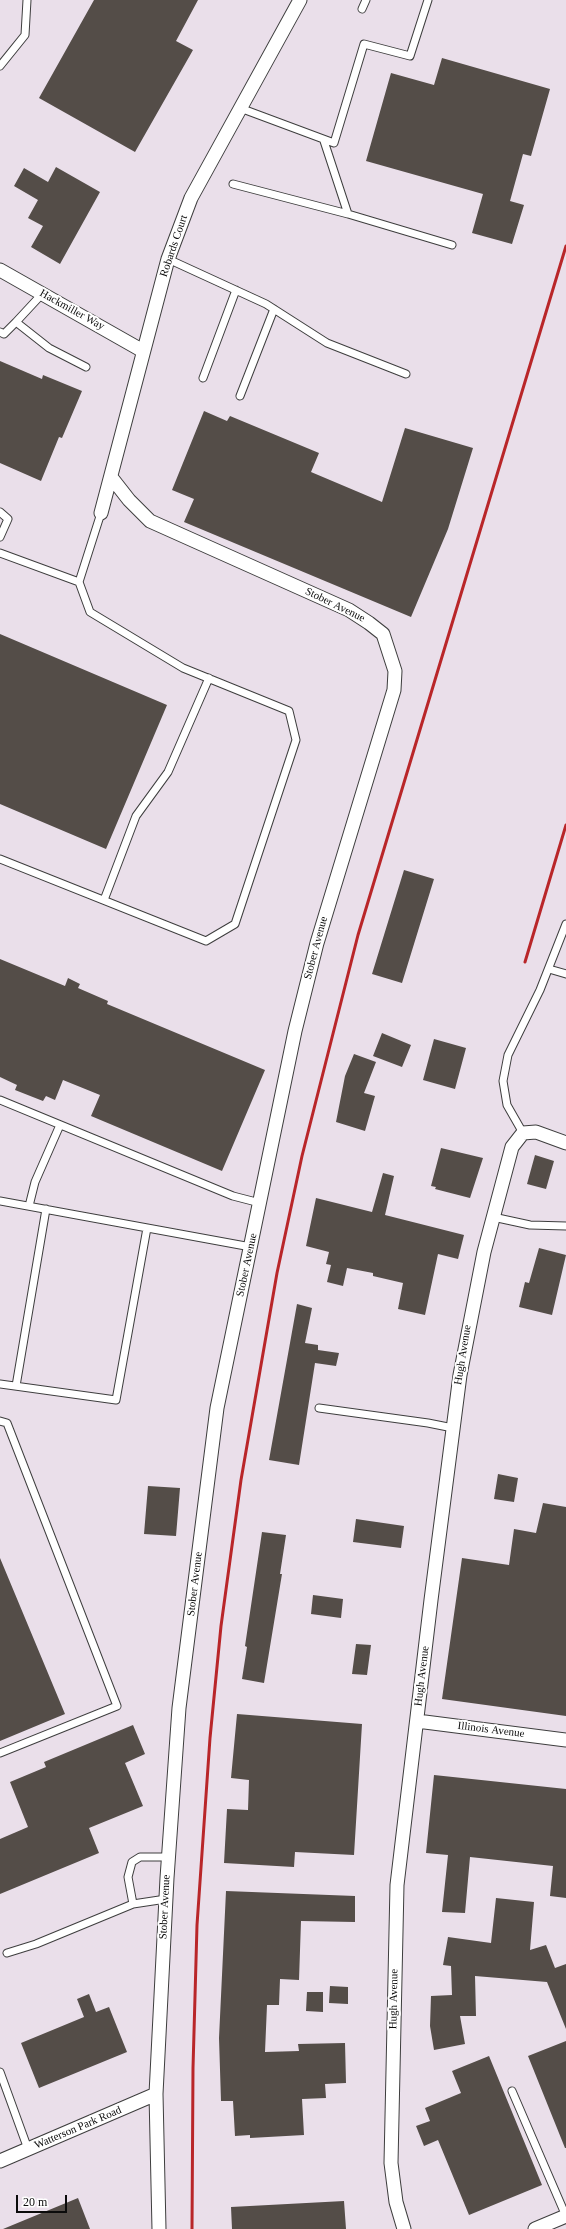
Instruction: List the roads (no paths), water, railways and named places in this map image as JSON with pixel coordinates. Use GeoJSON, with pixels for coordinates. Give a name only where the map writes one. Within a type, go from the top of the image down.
{"type":"FeatureCollection","features":[{"type":"Feature","properties":{"kind":"street","name":"Robards Court"},"geometry":{"type":"LineString","coordinates":[[101,513],[168,259],[191,198],[300,0]]}},
{"type":"Feature","properties":{"kind":"street","name":"Hackmiller Way"},"geometry":{"type":"LineString","coordinates":[[0,270],[143,350]]}},
{"type":"Feature","properties":{"kind":"street","name":"Stober Avenue"},"geometry":{"type":"LineString","coordinates":[[111,476],[129,500],[150,521],[349,610],[370,623],[383,634],[395,671],[394,690],[315,950],[295,1031],[217,1408],[179,1708],[168,1857],[156,2094],[158,2229]]}},
{"type":"Feature","properties":{"kind":"street"},"geometry":{"type":"LineString","coordinates":[[523,1133],[536,1132],[566,1143]]}},
{"type":"Feature","properties":{"kind":"street","name":"Hugh Avenue"},"geometry":{"type":"LineString","coordinates":[[404,2229],[393,2190],[392,2104],[397,1885],[453,1428],[469,1322],[493,1217],[512,1147],[523,1133]]}},
{"type":"Feature","properties":{"kind":"street","name":"Illinois Avenue"},"geometry":{"type":"LineString","coordinates":[[417,1721],[566,1740]]}},
{"type":"Feature","properties":{"kind":"street","name":"Watterson Park Road"},"geometry":{"type":"LineString","coordinates":[[0,2161],[156,2094]]}},
{"type":"Feature","properties":{"kind":"street"},"geometry":{"type":"LineString","coordinates":[[535,2229],[566,2216]]}},
{"type":"Feature","properties":{"kind":"lane"},"geometry":{"type":"LineString","coordinates":[[0,66],[25,35],[26,0]]}},
{"type":"Feature","properties":{"kind":"lane"},"geometry":{"type":"LineString","coordinates":[[362,10],[366,0]]}},
{"type":"Feature","properties":{"kind":"lane"},"geometry":{"type":"LineString","coordinates":[[240,108],[324,141],[334,143],[364,44],[410,56],[428,0]]}},
{"type":"Feature","properties":{"kind":"lane"},"geometry":{"type":"LineString","coordinates":[[324,141],[348,214]]}},
{"type":"Feature","properties":{"kind":"lane"},"geometry":{"type":"LineString","coordinates":[[233,184],[348,214],[452,245]]}},
{"type":"Feature","properties":{"kind":"lane"},"geometry":{"type":"LineString","coordinates":[[168,259],[274,309],[327,343],[406,374]]}},
{"type":"Feature","properties":{"kind":"lane"},"geometry":{"type":"LineString","coordinates":[[203,378],[236,290]]}},
{"type":"Feature","properties":{"kind":"lane"},"geometry":{"type":"LineString","coordinates":[[0,332],[4,334],[42,294]]}},
{"type":"Feature","properties":{"kind":"lane"},"geometry":{"type":"LineString","coordinates":[[240,396],[274,309]]}},
{"type":"Feature","properties":{"kind":"lane"},"geometry":{"type":"LineString","coordinates":[[16,322],[49,348],[86,366]]}},
{"type":"Feature","properties":{"kind":"lane"},"geometry":{"type":"LineString","coordinates":[[0,512],[8,519],[0,537]]}},
{"type":"Feature","properties":{"kind":"lane"},"geometry":{"type":"LineString","coordinates":[[0,859],[206,941],[235,924],[296,740],[289,710],[183,668],[90,612],[79,582],[101,513]]}},
{"type":"Feature","properties":{"kind":"lane"},"geometry":{"type":"LineString","coordinates":[[0,553],[79,582]]}},
{"type":"Feature","properties":{"kind":"lane"},"geometry":{"type":"LineString","coordinates":[[104,900],[136,816],[168,772],[209,678]]}},
{"type":"Feature","properties":{"kind":"lane"},"geometry":{"type":"LineString","coordinates":[[523,1133],[508,1105],[503,1081],[508,1055],[549,969],[566,924]]}},
{"type":"Feature","properties":{"kind":"lane"},"geometry":{"type":"LineString","coordinates":[[549,969],[566,974]]}},
{"type":"Feature","properties":{"kind":"lane"},"geometry":{"type":"LineString","coordinates":[[0,1100],[233,1196],[260,1203]]}},
{"type":"Feature","properties":{"kind":"lane"},"geometry":{"type":"LineString","coordinates":[[29,1206],[34,1182],[60,1124]]}},
{"type":"Feature","properties":{"kind":"lane"},"geometry":{"type":"LineString","coordinates":[[0,1202],[251,1246]]}},
{"type":"Feature","properties":{"kind":"lane"},"geometry":{"type":"LineString","coordinates":[[16,1386],[46,1209]]}},
{"type":"Feature","properties":{"kind":"lane"},"geometry":{"type":"LineString","coordinates":[[493,1217],[530,1225],[566,1226]]}},
{"type":"Feature","properties":{"kind":"lane"},"geometry":{"type":"LineString","coordinates":[[0,1384],[116,1400],[147,1228]]}},
{"type":"Feature","properties":{"kind":"lane"},"geometry":{"type":"LineString","coordinates":[[320,1408],[428,1422],[453,1428]]}},
{"type":"Feature","properties":{"kind":"lane"},"geometry":{"type":"LineString","coordinates":[[0,1421],[7,1423],[117,1706],[0,1753]]}},
{"type":"Feature","properties":{"kind":"lane"},"geometry":{"type":"LineString","coordinates":[[134,1904],[128,1877],[132,1862],[140,1857],[168,1857]]}},
{"type":"Feature","properties":{"kind":"lane"},"geometry":{"type":"LineString","coordinates":[[7,1953],[36,1944],[134,1904],[166,1899]]}},
{"type":"Feature","properties":{"kind":"lane"},"geometry":{"type":"LineString","coordinates":[[0,2072],[28,2149]]}},
{"type":"Feature","properties":{"kind":"lane"},"geometry":{"type":"LineString","coordinates":[[512,2091],[566,2216]]}},
{"type":"Feature","properties":{"kind":"railway"},"geometry":{"type":"LineString","coordinates":[[192,2229],[193,2068],[197,1925],[210,1738],[221,1626],[241,1480],[277,1273],[302,1156],[358,935],[566,246]]}},
{"type":"Feature","properties":{"kind":"railway"},"geometry":{"type":"LineString","coordinates":[[525,962],[566,825]]}}]}
